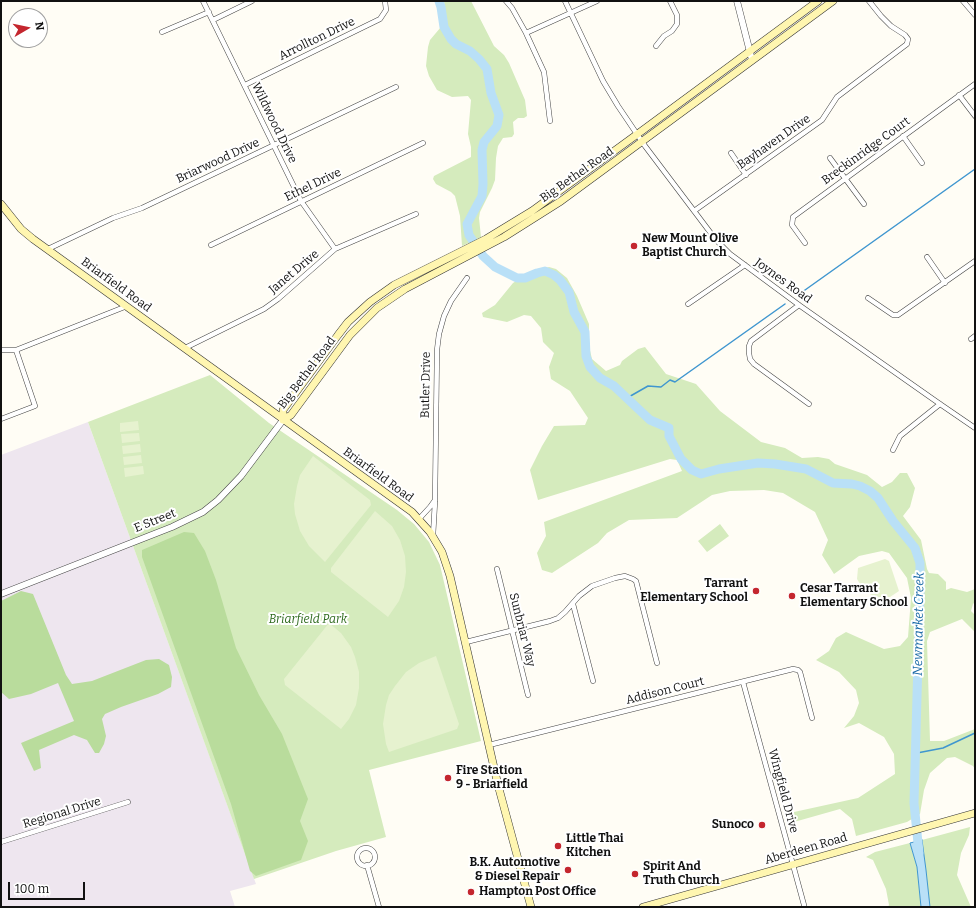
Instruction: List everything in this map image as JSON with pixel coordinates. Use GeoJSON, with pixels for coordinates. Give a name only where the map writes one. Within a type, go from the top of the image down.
{"type":"FeatureCollection","features":[{"type":"Feature","properties":{"kind":"main road","name":"Big Bethel Road"},"geometry":{"type":"LineString","coordinates":[[487,242],[637,135],[818,1]]}},
{"type":"Feature","properties":{"kind":"main road","name":"Big Bethel Road"},"geometry":{"type":"LineString","coordinates":[[283,420],[291,415],[350,335],[371,313],[405,290],[471,251],[561,201],[833,1]]}},
{"type":"Feature","properties":{"kind":"main road","name":"Briarfield Road"},"geometry":{"type":"LineString","coordinates":[[1,204],[21,229],[48,250],[412,512],[433,536],[447,564],[489,744],[531,907]]}},
{"type":"Feature","properties":{"kind":"main road","name":"Aberdeen Road"},"geometry":{"type":"LineString","coordinates":[[643,907],[975,813]]}},
{"type":"Feature","properties":{"kind":"street","name":"Wildwood Drive"},"geometry":{"type":"LineString","coordinates":[[204,1],[301,202],[335,250]]}},
{"type":"Feature","properties":{"kind":"street"},"geometry":{"type":"LineString","coordinates":[[213,20],[252,1]]}},
{"type":"Feature","properties":{"kind":"street","name":"Arrollton Drive"},"geometry":{"type":"LineString","coordinates":[[244,85],[380,19],[386,10],[385,1]]}},
{"type":"Feature","properties":{"kind":"street"},"geometry":{"type":"LineString","coordinates":[[506,1],[512,8],[526,33],[544,72],[550,120]]}},
{"type":"Feature","properties":{"kind":"street","name":"Joynes Road"},"geometry":{"type":"LineString","coordinates":[[565,1],[603,82],[618,106],[642,142],[716,240],[745,265],[799,305],[975,428]]}},
{"type":"Feature","properties":{"kind":"street"},"geometry":{"type":"LineString","coordinates":[[526,33],[597,1]]}},
{"type":"Feature","properties":{"kind":"street"},"geometry":{"type":"LineString","coordinates":[[656,46],[664,36],[672,31],[677,24],[677,15],[670,1]]}},
{"type":"Feature","properties":{"kind":"street"},"geometry":{"type":"LineString","coordinates":[[737,1],[752,60]]}},
{"type":"Feature","properties":{"kind":"street","name":"Bayhaven Drive"},"geometry":{"type":"LineString","coordinates":[[694,211],[822,120],[837,97],[907,44],[908,39],[905,35],[891,26],[881,16],[870,1]]}},
{"type":"Feature","properties":{"kind":"street"},"geometry":{"type":"LineString","coordinates":[[963,1],[975,15]]}},
{"type":"Feature","properties":{"kind":"street"},"geometry":{"type":"LineString","coordinates":[[162,32],[209,12]]}},
{"type":"Feature","properties":{"kind":"street","name":"Breckinridge Court"},"geometry":{"type":"LineString","coordinates":[[805,243],[792,225],[793,217],[975,84]]}},
{"type":"Feature","properties":{"kind":"street","name":"Briarwood Drive"},"geometry":{"type":"LineString","coordinates":[[48,250],[113,218],[142,208],[396,88]]}},
{"type":"Feature","properties":{"kind":"street"},"geometry":{"type":"LineString","coordinates":[[959,95],[975,116]]}},
{"type":"Feature","properties":{"kind":"street"},"geometry":{"type":"LineString","coordinates":[[903,136],[922,163]]}},
{"type":"Feature","properties":{"kind":"street","name":"Ethel Drive"},"geometry":{"type":"LineString","coordinates":[[211,245],[423,143]]}},
{"type":"Feature","properties":{"kind":"street"},"geometry":{"type":"LineString","coordinates":[[731,153],[746,174]]}},
{"type":"Feature","properties":{"kind":"street"},"geometry":{"type":"LineString","coordinates":[[830,158],[864,204]]}},
{"type":"Feature","properties":{"kind":"street","name":"Janet Drive"},"geometry":{"type":"LineString","coordinates":[[185,348],[264,309],[278,299],[335,250],[416,214]]}},
{"type":"Feature","properties":{"kind":"street"},"geometry":{"type":"LineString","coordinates":[[927,257],[945,283]]}},
{"type":"Feature","properties":{"kind":"street"},"geometry":{"type":"LineString","coordinates":[[868,298],[893,315],[898,315],[975,261]]}},
{"type":"Feature","properties":{"kind":"street"},"geometry":{"type":"LineString","coordinates":[[688,304],[745,265]]}},
{"type":"Feature","properties":{"kind":"street","name":"Butler Drive"},"geometry":{"type":"LineString","coordinates":[[433,536],[435,500],[436,365],[439,334],[444,316],[451,301],[467,278]]}},
{"type":"Feature","properties":{"kind":"street"},"geometry":{"type":"LineString","coordinates":[[799,305],[751,341],[749,353],[750,359],[754,364],[809,404]]}},
{"type":"Feature","properties":{"kind":"street"},"geometry":{"type":"LineString","coordinates":[[1,350],[16,350],[126,306]]}},
{"type":"Feature","properties":{"kind":"street"},"geometry":{"type":"LineString","coordinates":[[1,419],[35,406],[16,350]]}},
{"type":"Feature","properties":{"kind":"street"},"geometry":{"type":"LineString","coordinates":[[893,450],[900,436],[940,404]]}},
{"type":"Feature","properties":{"kind":"street","name":"E Street"},"geometry":{"type":"LineString","coordinates":[[1,594],[172,527],[203,512],[218,500],[242,476],[283,420]]}},
{"type":"Feature","properties":{"kind":"street"},"geometry":{"type":"LineString","coordinates":[[419,519],[435,500]]}},
{"type":"Feature","properties":{"kind":"street","name":"Sunbriar Way"},"geometry":{"type":"LineString","coordinates":[[497,569],[528,695]]}},
{"type":"Feature","properties":{"kind":"street"},"geometry":{"type":"LineString","coordinates":[[466,642],[558,618],[585,590],[598,583],[625,576],[633,579],[637,586],[657,663]]}},
{"type":"Feature","properties":{"kind":"street"},"geometry":{"type":"LineString","coordinates":[[573,604],[593,681]]}},
{"type":"Feature","properties":{"kind":"street","name":"Addison Court"},"geometry":{"type":"LineString","coordinates":[[489,744],[793,669],[798,670],[801,675],[812,718]]}},
{"type":"Feature","properties":{"kind":"street","name":"Wingfield Drive"},"geometry":{"type":"LineString","coordinates":[[743,682],[804,905]]}},
{"type":"Feature","properties":{"kind":"street","name":"Regional Drive"},"geometry":{"type":"LineString","coordinates":[[1,842],[128,802]]}},
{"type":"Feature","properties":{"kind":"street"},"geometry":{"type":"LineString","coordinates":[[367,865],[379,907]]}},
{"type":"Feature","properties":{"kind":"shaded area"},"geometry":{"type":"Polygon","coordinates":[[[88,422],[256,884],[230,891],[235,907],[1,907],[1,455],[88,422]]]}},
{"type":"Feature","properties":{"kind":"green space"},"geometry":{"type":"Polygon","coordinates":[[[444,1],[471,1],[494,46],[504,55],[509,63],[525,100],[527,116],[524,118],[518,118],[513,122],[514,134],[512,137],[503,138],[498,146],[495,180],[480,212],[479,218],[481,237],[462,246],[460,216],[455,196],[451,192],[436,184],[433,179],[434,176],[471,157],[471,147],[468,134],[471,100],[468,96],[452,97],[437,90],[429,76],[426,66],[430,40],[446,21],[444,1]]]}},
{"type":"Feature","properties":{"kind":"green space"},"geometry":{"type":"Polygon","coordinates":[[[549,267],[556,269],[567,278],[577,296],[589,324],[589,346],[592,359],[606,371],[620,365],[622,361],[638,349],[645,347],[666,374],[696,384],[720,411],[761,442],[785,448],[802,458],[818,457],[829,459],[835,464],[867,475],[882,487],[892,482],[900,473],[907,473],[915,488],[910,507],[903,516],[921,540],[929,573],[938,574],[946,582],[946,590],[951,588],[967,592],[975,589],[975,602],[971,611],[975,615],[975,632],[962,619],[930,632],[927,641],[930,741],[944,741],[975,729],[975,769],[973,766],[955,757],[947,758],[930,773],[924,790],[920,814],[907,822],[856,836],[852,819],[840,809],[794,822],[789,819],[794,812],[858,798],[895,774],[894,754],[884,737],[859,723],[844,728],[854,716],[859,703],[856,690],[839,672],[816,660],[829,651],[836,638],[846,632],[884,649],[900,646],[908,637],[911,598],[907,578],[889,553],[882,551],[859,556],[834,574],[822,555],[828,540],[815,512],[783,493],[764,490],[730,491],[712,495],[677,518],[629,520],[607,533],[598,543],[552,573],[542,570],[537,553],[546,536],[544,522],[682,471],[677,460],[670,459],[538,500],[530,470],[554,426],[585,425],[588,418],[570,391],[551,379],[549,367],[554,353],[543,342],[541,328],[531,316],[524,315],[507,322],[483,317],[482,313],[495,305],[513,283],[529,273],[549,267]]]}},
{"type":"Feature","properties":{"kind":"green space","name":"Briarfield Park"},"geometry":{"type":"Polygon","coordinates":[[[210,375],[269,423],[397,510],[414,524],[429,542],[440,565],[481,741],[369,770],[386,837],[336,851],[254,879],[88,422],[210,375]]]}},
{"type":"Feature","properties":{"kind":"green space"},"geometry":{"type":"Polygon","coordinates":[[[138,421],[139,430],[120,432],[120,423],[138,421]]]}},
{"type":"Feature","properties":{"kind":"green space"},"geometry":{"type":"Polygon","coordinates":[[[139,433],[140,441],[122,443],[121,434],[139,433]]]}},
{"type":"Feature","properties":{"kind":"green space"},"geometry":{"type":"Polygon","coordinates":[[[140,444],[141,452],[123,454],[122,446],[140,444]]]}},
{"type":"Feature","properties":{"kind":"green space"},"geometry":{"type":"Polygon","coordinates":[[[141,455],[142,463],[124,465],[123,457],[141,455]]]}},
{"type":"Feature","properties":{"kind":"green space"},"geometry":{"type":"Polygon","coordinates":[[[313,456],[370,500],[371,505],[325,562],[309,546],[300,531],[295,514],[294,504],[300,475],[313,456]]]}},
{"type":"Feature","properties":{"kind":"green space"},"geometry":{"type":"Polygon","coordinates":[[[143,466],[144,474],[125,477],[124,468],[143,466]]]}},
{"type":"Feature","properties":{"kind":"green space"},"geometry":{"type":"Polygon","coordinates":[[[375,511],[392,526],[400,540],[405,556],[406,572],[404,587],[399,601],[388,617],[331,572],[331,568],[375,511]]]}},
{"type":"Feature","properties":{"kind":"green space"},"geometry":{"type":"Polygon","coordinates":[[[720,524],[729,536],[707,552],[698,541],[720,524]]]}},
{"type":"Feature","properties":{"kind":"green space"},"geometry":{"type":"Polygon","coordinates":[[[184,532],[194,533],[205,551],[216,580],[236,648],[259,695],[282,734],[308,799],[300,821],[308,841],[301,860],[256,876],[250,871],[231,804],[142,557],[142,550],[184,532]]]}},
{"type":"Feature","properties":{"kind":"green space"},"geometry":{"type":"Polygon","coordinates":[[[885,559],[889,561],[899,591],[890,597],[879,598],[865,592],[857,579],[858,568],[885,559]]]}},
{"type":"Feature","properties":{"kind":"green space"},"geometry":{"type":"Polygon","coordinates":[[[21,591],[33,594],[66,675],[72,684],[92,681],[146,660],[159,659],[169,665],[172,677],[171,687],[158,694],[105,714],[102,719],[106,736],[99,753],[95,753],[87,740],[74,735],[39,750],[41,768],[34,771],[21,743],[74,721],[58,683],[31,694],[9,699],[1,692],[1,601],[21,591]]]}},
{"type":"Feature","properties":{"kind":"green space"},"geometry":{"type":"Polygon","coordinates":[[[329,623],[341,633],[351,647],[359,672],[359,688],[356,705],[349,719],[341,729],[285,685],[284,679],[329,623]]]}},
{"type":"Feature","properties":{"kind":"green space"},"geometry":{"type":"Polygon","coordinates":[[[436,656],[459,724],[457,729],[389,752],[386,744],[383,724],[389,695],[406,672],[419,663],[436,656]]]}},
{"type":"Feature","properties":{"kind":"green space"},"geometry":{"type":"Polygon","coordinates":[[[970,827],[969,835],[961,853],[957,875],[971,907],[930,907],[922,840],[970,827]]]}},
{"type":"Feature","properties":{"kind":"green space"},"geometry":{"type":"Polygon","coordinates":[[[910,843],[917,867],[921,907],[888,907],[889,905],[886,889],[873,860],[866,857],[875,852],[910,843]]]}},
{"type":"Feature","properties":{"kind":"water"},"geometry":{"type":"Polygon","coordinates":[[[922,840],[930,907],[921,907],[917,867],[910,843],[922,840]]]}},
{"type":"Feature","properties":{"kind":"waterway","name":"Newmarket Creek"},"geometry":{"type":"LineString","coordinates":[[439,1],[444,27],[451,39],[456,44],[470,51],[487,69],[491,93],[499,115],[497,126],[484,142],[482,150],[482,196],[467,224],[469,235],[483,256],[495,267],[517,278],[525,278],[545,271],[554,275],[560,280],[569,292],[574,312],[585,332],[586,356],[590,367],[600,378],[614,386],[650,420],[669,428],[669,436],[681,459],[692,470],[701,474],[719,469],[758,463],[775,464],[806,469],[833,483],[860,486],[870,491],[878,498],[893,521],[915,548],[920,563],[914,803],[919,853]]}},
{"type":"Feature","properties":{"kind":"waterway"},"geometry":{"type":"LineString","coordinates":[[798,295],[975,169]]}},
{"type":"Feature","properties":{"kind":"waterway"},"geometry":{"type":"LineString","coordinates":[[627,398],[648,386],[661,387],[670,380],[675,382],[785,304]]}},
{"type":"Feature","properties":{"kind":"waterway"},"geometry":{"type":"LineString","coordinates":[[917,753],[943,748],[975,733]]}},
{"type":"Feature","properties":{"kind":"place","name":"New Mount Olive Baptist Church"},"geometry":{"type":"Point","coordinates":[634,246]}},
{"type":"Feature","properties":{"kind":"place","name":"Tarrant Elementary School"},"geometry":{"type":"Point","coordinates":[756,591]}},
{"type":"Feature","properties":{"kind":"place","name":"Cesar Tarrant Elementary School"},"geometry":{"type":"Point","coordinates":[792,596]}},
{"type":"Feature","properties":{"kind":"place","name":"Fire Station 9 - Briarfield"},"geometry":{"type":"Point","coordinates":[448,778]}},
{"type":"Feature","properties":{"kind":"place","name":"Sunoco"},"geometry":{"type":"Point","coordinates":[762,825]}},
{"type":"Feature","properties":{"kind":"place","name":"Little Thai Kitchen"},"geometry":{"type":"Point","coordinates":[558,846]}},
{"type":"Feature","properties":{"kind":"place","name":"B.K. Automotive & Diesel Repair"},"geometry":{"type":"Point","coordinates":[568,870]}},
{"type":"Feature","properties":{"kind":"place","name":"Spirit And Truth Church"},"geometry":{"type":"Point","coordinates":[635,874]}},
{"type":"Feature","properties":{"kind":"place","name":"Hampton Post Office"},"geometry":{"type":"Point","coordinates":[471,892]}}]}
